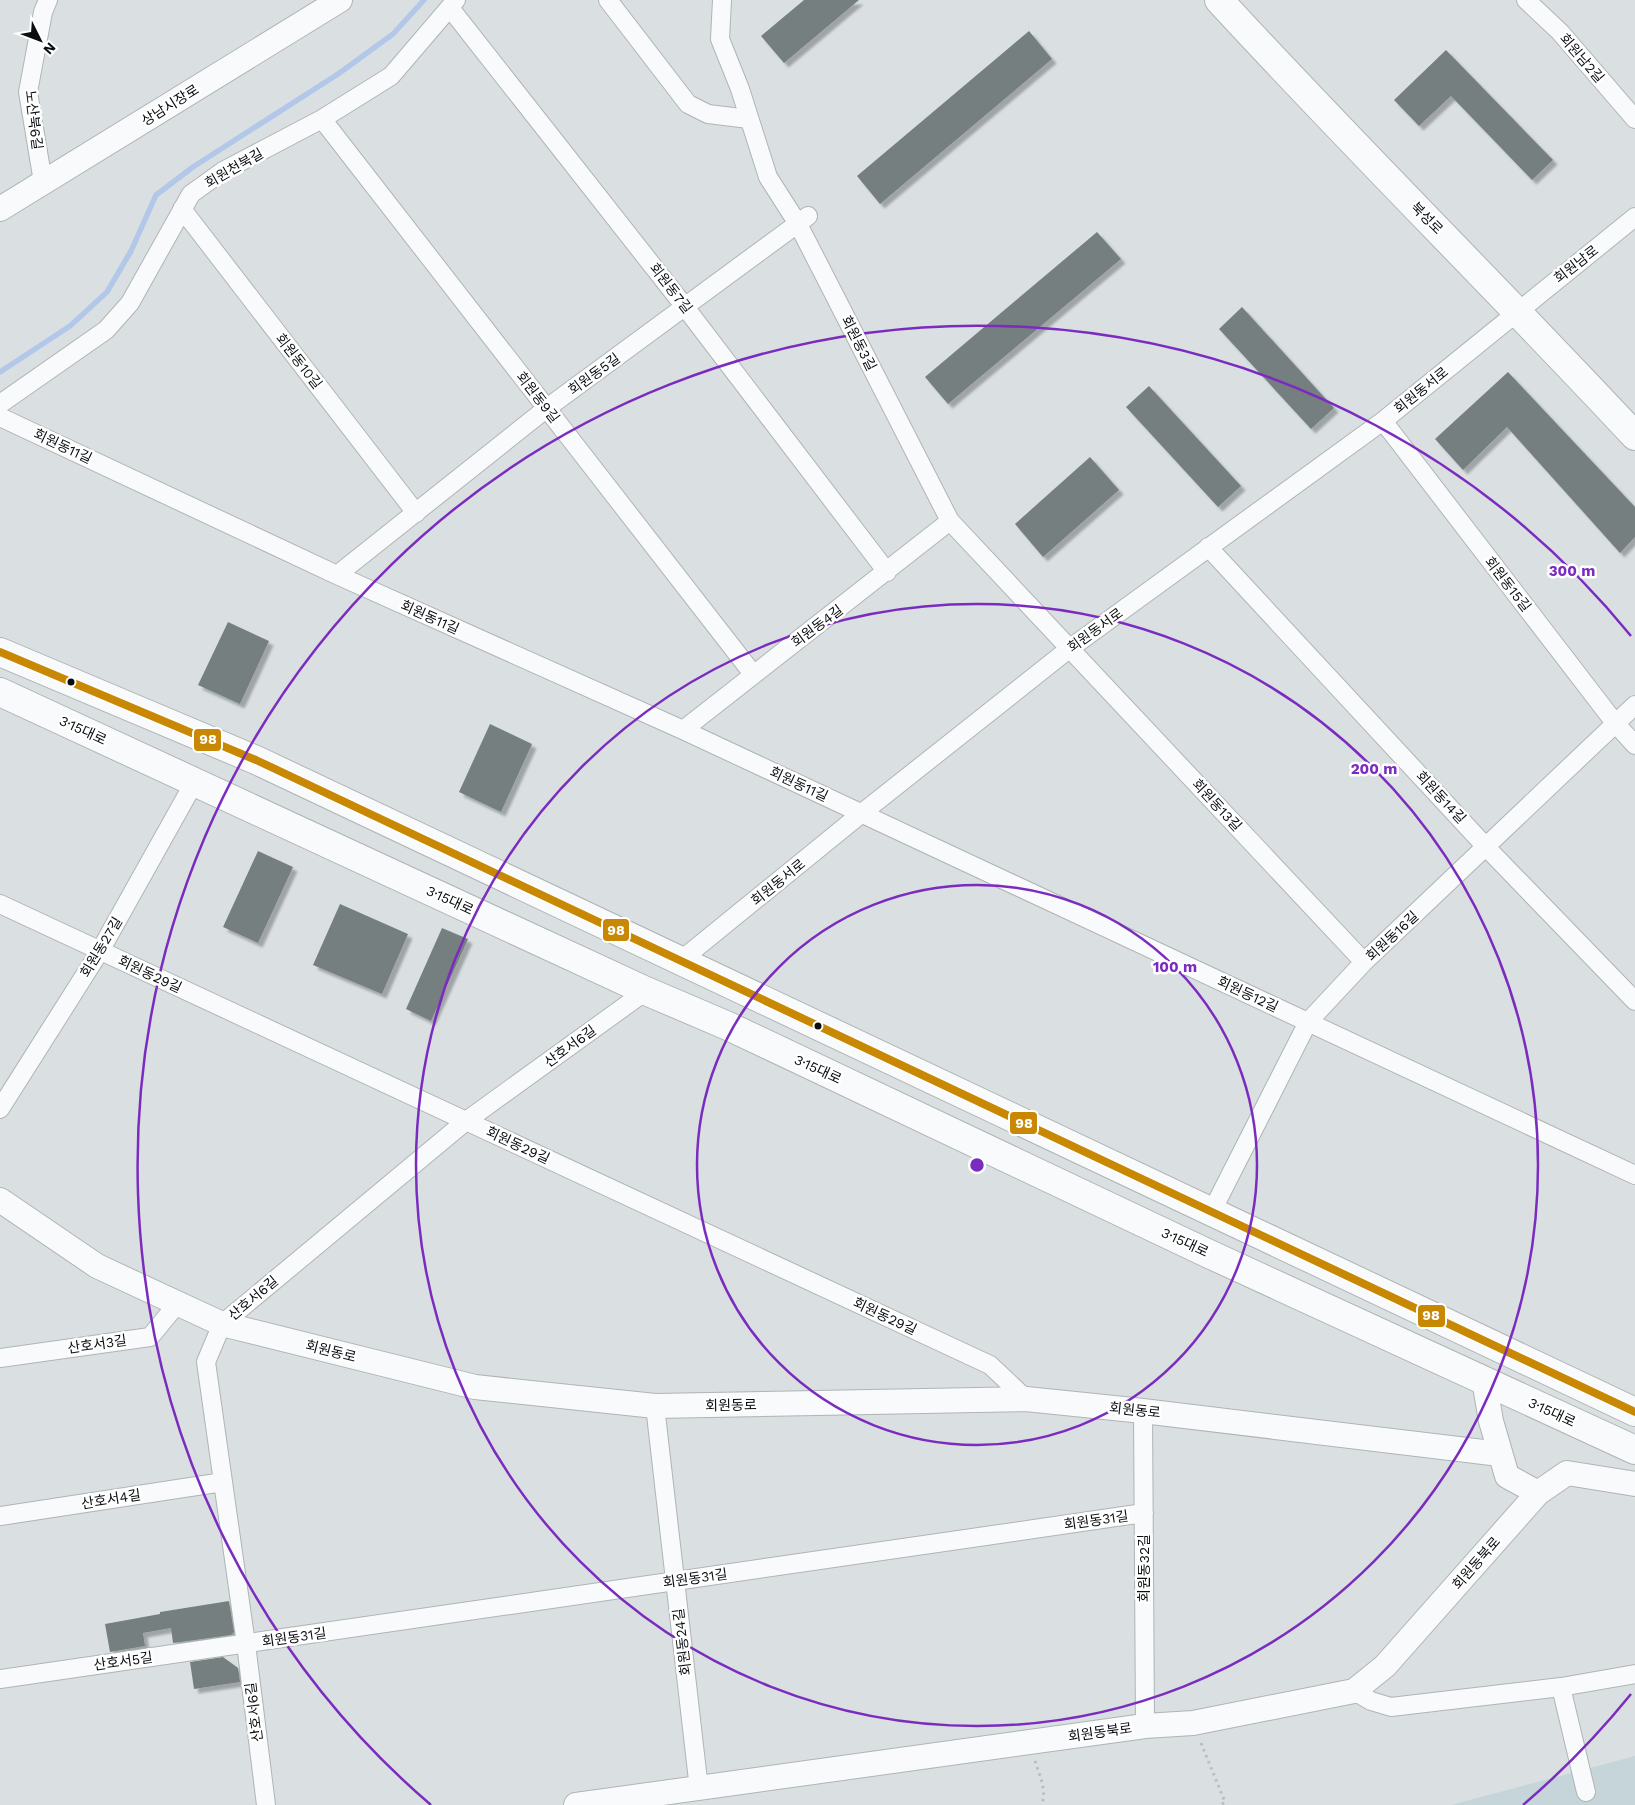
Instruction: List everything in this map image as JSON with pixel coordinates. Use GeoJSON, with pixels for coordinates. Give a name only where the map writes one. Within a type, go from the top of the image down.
{"type":"FeatureCollection","features":[{"type":"Feature","properties":{"kind":"main road","name":"상남시장로"},"geometry":{"type":"LineString","coordinates":[[0,209],[340,0]]}},
{"type":"Feature","properties":{"kind":"main road","name":"북성로"},"geometry":{"type":"LineString","coordinates":[[1219,0],[1320,110],[1518,310],[1635,436]]}},
{"type":"Feature","properties":{"kind":"main road"},"geometry":{"type":"LineString","coordinates":[[0,652],[256,760],[1635,1412]]}},
{"type":"Feature","properties":{"kind":"main road","name":"3·15대로"},"geometry":{"type":"LineString","coordinates":[[0,692],[646,991],[728,1026],[1198,1248],[1635,1450]]}},
{"type":"Feature","properties":{"kind":"main road","name":"회원동로"},"geometry":{"type":"LineString","coordinates":[[0,1200],[97,1266],[222,1324],[475,1387],[655,1406],[1026,1399],[1143,1411],[1500,1454]]}},
{"type":"Feature","properties":{"kind":"main road"},"geometry":{"type":"LineString","coordinates":[[1484,1380],[1491,1421],[1507,1476],[1538,1493]]}},
{"type":"Feature","properties":{"kind":"main road","name":"회원동북로"},"geometry":{"type":"LineString","coordinates":[[576,1805],[661,1799],[699,1789],[1026,1742],[1146,1726],[1193,1723],[1354,1692],[1385,1666],[1538,1493],[1567,1474],[1635,1484]]}},
{"type":"Feature","properties":{"kind":"street","name":"노산북6길"},"geometry":{"type":"LineString","coordinates":[[44,182],[28,92],[43,12],[48,0]]}},
{"type":"Feature","properties":{"kind":"street"},"geometry":{"type":"LineString","coordinates":[[608,0],[688,104],[708,114],[749,119]]}},
{"type":"Feature","properties":{"kind":"street","name":"회원동3길"},"geometry":{"type":"LineString","coordinates":[[722,0],[720,39],[740,89],[768,177],[803,220],[950,521],[1069,649]]}},
{"type":"Feature","properties":{"kind":"street","name":"회원남2길"},"geometry":{"type":"LineString","coordinates":[[1526,0],[1560,32],[1635,119]]}},
{"type":"Feature","properties":{"kind":"street","name":"회원천북길"},"geometry":{"type":"LineString","coordinates":[[0,404],[106,330],[130,304],[191,194],[223,172],[322,119],[392,76],[453,4]]}},
{"type":"Feature","properties":{"kind":"street","name":"회원동7길"},"geometry":{"type":"LineString","coordinates":[[453,4],[887,572]]}},
{"type":"Feature","properties":{"kind":"street","name":"회원동9길"},"geometry":{"type":"LineString","coordinates":[[322,119],[754,674]]}},
{"type":"Feature","properties":{"kind":"street","name":"회원동10길"},"geometry":{"type":"LineString","coordinates":[[182,209],[416,513]]}},
{"type":"Feature","properties":{"kind":"street","name":"회원남로"},"geometry":{"type":"LineString","coordinates":[[1518,310],[1635,217]]}},
{"type":"Feature","properties":{"kind":"street","name":"회원동5길"},"geometry":{"type":"LineString","coordinates":[[337,575],[548,408],[803,220]]}},
{"type":"Feature","properties":{"kind":"street","name":"회원동서로"},"geometry":{"type":"LineString","coordinates":[[680,961],[862,813],[1069,649],[1383,421],[1518,310]]}},
{"type":"Feature","properties":{"kind":"street","name":"회원동11길"},"geometry":{"type":"LineString","coordinates":[[0,417],[337,575],[684,730],[862,813]]}},
{"type":"Feature","properties":{"kind":"street","name":"회원동15길"},"geometry":{"type":"LineString","coordinates":[[1383,421],[1615,723],[1635,745]]}},
{"type":"Feature","properties":{"kind":"street","name":"회원동4길"},"geometry":{"type":"LineString","coordinates":[[684,730],[950,521]]}},
{"type":"Feature","properties":{"kind":"street","name":"회원동14길"},"geometry":{"type":"LineString","coordinates":[[1208,547],[1487,848],[1635,1001]]}},
{"type":"Feature","properties":{"kind":"street","name":"회원동13길"},"geometry":{"type":"LineString","coordinates":[[1069,649],[1364,962]]}},
{"type":"Feature","properties":{"kind":"street","name":"회원동16길"},"geometry":{"type":"LineString","coordinates":[[1211,1213],[1308,1022],[1364,962],[1487,848],[1635,705]]}},
{"type":"Feature","properties":{"kind":"street","name":"회원동27길"},"geometry":{"type":"LineString","coordinates":[[0,1109],[100,951],[194,781]]}},
{"type":"Feature","properties":{"kind":"street","name":"회원동12길"},"geometry":{"type":"LineString","coordinates":[[862,813],[1635,1175]]}},
{"type":"Feature","properties":{"kind":"street","name":"회원동29길"},"geometry":{"type":"LineString","coordinates":[[0,904],[990,1365],[1026,1399]]}},
{"type":"Feature","properties":{"kind":"street","name":"산호서6길"},"geometry":{"type":"LineString","coordinates":[[266,1805],[246,1644],[206,1362],[222,1324],[466,1121],[646,991]]}},
{"type":"Feature","properties":{"kind":"street","name":"산호서3길"},"geometry":{"type":"LineString","coordinates":[[0,1358],[150,1337],[178,1303]]}},
{"type":"Feature","properties":{"kind":"street","name":"회원동24길"},"geometry":{"type":"LineString","coordinates":[[655,1406],[699,1789]]}},
{"type":"Feature","properties":{"kind":"street","name":"회원동32길"},"geometry":{"type":"LineString","coordinates":[[1143,1411],[1146,1726]]}},
{"type":"Feature","properties":{"kind":"street","name":"산호서4길"},"geometry":{"type":"LineString","coordinates":[[0,1516],[223,1482]]}},
{"type":"Feature","properties":{"kind":"street","name":"회원동31길"},"geometry":{"type":"LineString","coordinates":[[246,1644],[1144,1513]]}},
{"type":"Feature","properties":{"kind":"street","name":"산호서5길"},"geometry":{"type":"LineString","coordinates":[[0,1679],[246,1644]]}},
{"type":"Feature","properties":{"kind":"street"},"geometry":{"type":"LineString","coordinates":[[1354,1692],[1371,1701],[1391,1707],[1561,1687],[1635,1674]]}},
{"type":"Feature","properties":{"kind":"street"},"geometry":{"type":"LineString","coordinates":[[1561,1687],[1586,1792]]}},
{"type":"Feature","properties":{"kind":"path"},"geometry":{"type":"LineString","coordinates":[[1193,1723],[1225,1802],[1221,1805]]}},
{"type":"Feature","properties":{"kind":"path"},"geometry":{"type":"LineString","coordinates":[[1026,1742],[1034,1757],[1043,1788],[1044,1796],[1040,1805]]}},
{"type":"Feature","properties":{"kind":"shaded area"},"geometry":{"type":"Polygon","coordinates":[[[1635,1756],[1635,1805],[1451,1805],[1635,1756]]]}},
{"type":"Feature","properties":{"kind":"building"},"geometry":{"type":"Polygon","coordinates":[[[804,0],[859,0],[784,63],[761,36],[804,0]]]}},
{"type":"Feature","properties":{"kind":"building"},"geometry":{"type":"Polygon","coordinates":[[[1029,31],[1052,59],[880,204],[857,176],[1029,31]]]}},
{"type":"Feature","properties":{"kind":"building"},"geometry":{"type":"Polygon","coordinates":[[[1446,50],[1553,160],[1532,180],[1451,96],[1419,126],[1394,100],[1446,50]]]}},
{"type":"Feature","properties":{"kind":"building"},"geometry":{"type":"Polygon","coordinates":[[[1097,232],[1121,259],[948,404],[925,377],[1097,232]]]}},
{"type":"Feature","properties":{"kind":"building"},"geometry":{"type":"Polygon","coordinates":[[[1242,307],[1334,408],[1311,429],[1219,329],[1242,307]]]}},
{"type":"Feature","properties":{"kind":"building"},"geometry":{"type":"Polygon","coordinates":[[[1508,372],[1635,507],[1635,537],[1620,553],[1507,427],[1463,470],[1435,439],[1508,372]]]}},
{"type":"Feature","properties":{"kind":"building"},"geometry":{"type":"Polygon","coordinates":[[[1149,386],[1241,486],[1218,507],[1126,407],[1149,386]]]}},
{"type":"Feature","properties":{"kind":"building"},"geometry":{"type":"Polygon","coordinates":[[[1090,457],[1119,490],[1043,557],[1015,524],[1090,457]]]}},
{"type":"Feature","properties":{"kind":"building"},"geometry":{"type":"Polygon","coordinates":[[[228,622],[269,641],[240,704],[198,685],[228,622]]]}},
{"type":"Feature","properties":{"kind":"building"},"geometry":{"type":"Polygon","coordinates":[[[490,724],[532,744],[501,812],[459,792],[490,724]]]}},
{"type":"Feature","properties":{"kind":"building"},"geometry":{"type":"Polygon","coordinates":[[[258,851],[293,867],[258,943],[223,927],[258,851]]]}},
{"type":"Feature","properties":{"kind":"building"},"geometry":{"type":"Polygon","coordinates":[[[340,904],[408,934],[382,994],[313,965],[340,904]]]}},
{"type":"Feature","properties":{"kind":"building"},"geometry":{"type":"Polygon","coordinates":[[[442,928],[468,939],[431,1021],[406,1009],[442,928]]]}},
{"type":"Feature","properties":{"kind":"building"},"geometry":{"type":"Polygon","coordinates":[[[229,1601],[234,1632],[231,1635],[173,1643],[171,1628],[143,1633],[145,1646],[110,1652],[105,1624],[160,1614],[160,1612],[229,1601]]]}},
{"type":"Feature","properties":{"kind":"building"},"geometry":{"type":"Polygon","coordinates":[[[223,1657],[238,1668],[240,1682],[194,1689],[190,1662],[223,1657]]]}},
{"type":"Feature","properties":{"kind":"waterway"},"geometry":{"type":"LineString","coordinates":[[0,372],[70,326],[107,292],[131,251],[156,195],[193,167],[338,74],[393,34],[424,0]]}},
{"type":"Feature","properties":{"kind":"transit line","name":"98"},"geometry":{"type":"LineString","coordinates":[[0,652],[256,760],[1635,1412]]}}]}
